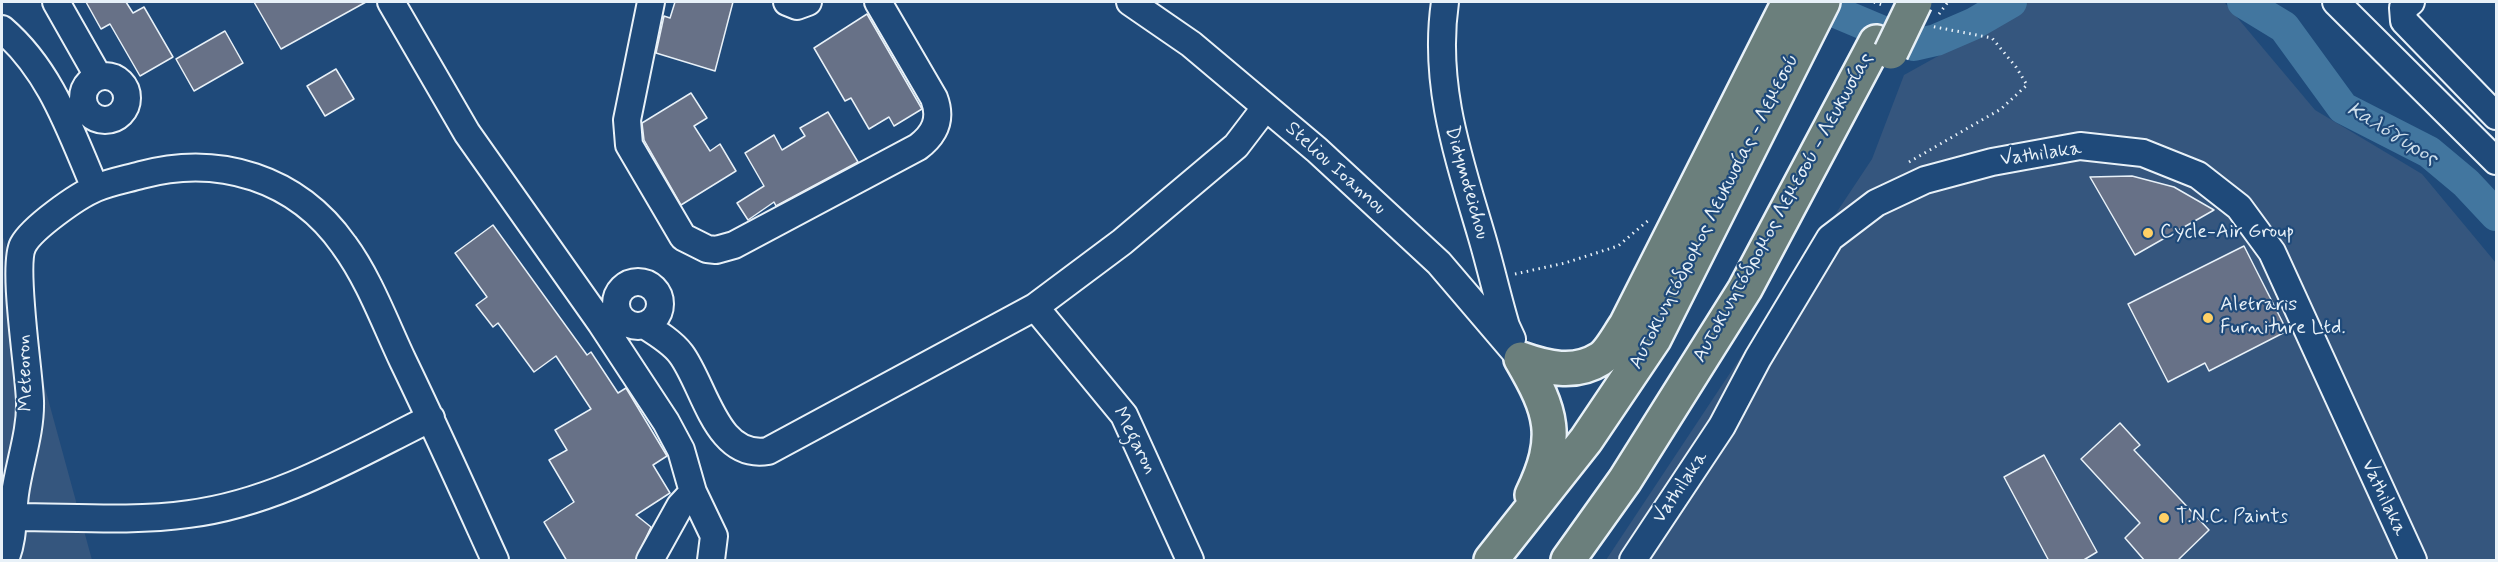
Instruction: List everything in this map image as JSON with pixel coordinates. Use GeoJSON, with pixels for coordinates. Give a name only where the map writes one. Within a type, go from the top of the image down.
{"type":"FeatureCollection","features":[{"type":"Feature","properties":{"kind":"highway","name":"Αυτοκινητόδρομος Λεμεσού - Λευκωσίας"},"geometry":{"type":"LineString","coordinates":[[1568,561],[1625,480],[1744,289],[1906,9]]}},
{"type":"Feature","properties":{"kind":"highway"},"geometry":{"type":"LineString","coordinates":[[1521,358],[1544,367],[1576,368],[1601,359],[1626,325],[1801,10]]}},
{"type":"Feature","properties":{"kind":"highway","name":"Αυτοκινητόδρομος Λευκωσίας - Λεμεσού"},"geometry":{"type":"LineString","coordinates":[[1491,561],[1586,440],[1654,339],[1801,10]]}},
{"type":"Feature","properties":{"kind":"highway"},"geometry":{"type":"LineString","coordinates":[[1516,529],[1542,475],[1550,429],[1547,408],[1521,358]]}},
{"type":"Feature","properties":{"kind":"street"},"geometry":{"type":"LineString","coordinates":[[56,2],[99,76]]}},
{"type":"Feature","properties":{"kind":"street"},"geometry":{"type":"LineString","coordinates":[[391,2],[467,133],[610,319],[674,435],[693,492],[714,536],[711,561]]}},
{"type":"Feature","properties":{"kind":"street"},"geometry":{"type":"LineString","coordinates":[[651,2],[627,120],[628,145],[678,231],[699,247],[716,250],[734,245],[918,147],[932,135],[938,113],[934,98],[878,2]]}},
{"type":"Feature","properties":{"kind":"street"},"geometry":{"type":"LineString","coordinates":[[787,2],[796,6],[808,2]]}},
{"type":"Feature","properties":{"kind":"street","name":"Steliou Ioannou"},"geometry":{"type":"LineString","coordinates":[[1130,2],[1191,44],[1317,150],[1439,263],[1521,358]]}},
{"type":"Feature","properties":{"kind":"street","name":"Didymoteichou"},"geometry":{"type":"LineString","coordinates":[[1445,2],[1441,31],[1445,103],[1462,173],[1506,326],[1521,358]]}},
{"type":"Feature","properties":{"kind":"street"},"geometry":{"type":"LineString","coordinates":[[2410,2],[2403,8],[2404,21],[2496,116]]}},
{"type":"Feature","properties":{"kind":"street"},"geometry":{"type":"LineString","coordinates":[[2343,4],[2496,161]]}},
{"type":"Feature","properties":{"kind":"street"},"geometry":{"type":"LineString","coordinates":[[2,29],[21,45],[58,101],[95,188],[164,170],[207,168],[255,176],[276,184],[303,202],[335,233],[354,261],[431,418],[495,561]]}},
{"type":"Feature","properties":{"kind":"street"},"geometry":{"type":"LineString","coordinates":[[2408,73],[2427,44]]}},
{"type":"Feature","properties":{"kind":"street"},"geometry":{"type":"LineString","coordinates":[[610,319],[623,287],[636,282],[650,285],[675,324],[681,353],[728,438],[744,450],[759,453],[777,447],[1035,307],[1122,242],[1236,146],[1265,108]]}},
{"type":"Feature","properties":{"kind":"street","name":"Vathilaka"},"geometry":{"type":"LineString","coordinates":[[1633,561],[1722,426],[1758,358],[1830,238],[1876,203],[1925,180],[1992,162],[2080,146],[2143,153],[2198,175],[2239,207],[2271,252],[2413,561]]}},
{"type":"Feature","properties":{"kind":"street","name":"Meteoron"},"geometry":{"type":"LineString","coordinates":[[5,561],[12,537],[15,496],[30,404],[19,273],[22,247],[39,225],[95,188]]}},
{"type":"Feature","properties":{"kind":"street"},"geometry":{"type":"LineString","coordinates":[[644,325],[656,317],[660,301]]}},
{"type":"Feature","properties":{"kind":"street","name":"Megaron"},"geometry":{"type":"LineString","coordinates":[[1035,307],[1124,415],[1190,561]]}},
{"type":"Feature","properties":{"kind":"street"},"geometry":{"type":"LineString","coordinates":[[610,319],[644,325],[681,353]]}},
{"type":"Feature","properties":{"kind":"street"},"geometry":{"type":"LineString","coordinates":[[15,517],[158,518],[224,508],[276,492],[305,480],[431,418]]}},
{"type":"Feature","properties":{"kind":"street"},"geometry":{"type":"LineString","coordinates":[[650,561],[680,506],[693,492]]}},
{"type":"Feature","properties":{"kind":"path"},"geometry":{"type":"LineString","coordinates":[[1874,2],[1906,9],[1992,38],[2027,84],[2001,110],[1908,162],[1892,196]]}},
{"type":"Feature","properties":{"kind":"path"},"geometry":{"type":"LineString","coordinates":[[1493,279],[1565,263],[1618,246],[1651,219]]}},
{"type":"Feature","properties":{"kind":"shaded area"},"geometry":{"type":"Polygon","coordinates":[[[2029,2],[2225,3],[2315,110],[2422,174],[2496,263],[2496,560],[1606,560],[1872,159],[1904,75],[2001,21],[2029,2]]]}},
{"type":"Feature","properties":{"kind":"shaded area"},"geometry":{"type":"Polygon","coordinates":[[[2,235],[6,245],[92,560],[2,560],[2,235]]]}},
{"type":"Feature","properties":{"kind":"building"},"geometry":{"type":"Polygon","coordinates":[[[86,2],[126,2],[133,13],[144,7],[173,57],[140,76],[110,24],[101,29],[86,2]]]}},
{"type":"Feature","properties":{"kind":"building"},"geometry":{"type":"Polygon","coordinates":[[[254,2],[366,2],[281,49],[254,2]]]}},
{"type":"Feature","properties":{"kind":"building"},"geometry":{"type":"Polygon","coordinates":[[[675,2],[733,2],[715,71],[656,53],[664,16],[670,18],[675,2]]]}},
{"type":"Feature","properties":{"kind":"building"},"geometry":{"type":"Polygon","coordinates":[[[867,14],[922,109],[894,126],[889,117],[869,129],[851,98],[845,101],[814,48],[867,14]]]}},
{"type":"Feature","properties":{"kind":"building"},"geometry":{"type":"Polygon","coordinates":[[[225,31],[243,63],[194,91],[176,59],[225,31]]]}},
{"type":"Feature","properties":{"kind":"building"},"geometry":{"type":"Polygon","coordinates":[[[336,69],[354,99],[325,116],[307,86],[336,69]]]}},
{"type":"Feature","properties":{"kind":"building"},"geometry":{"type":"Polygon","coordinates":[[[691,93],[707,118],[694,126],[710,151],[720,144],[736,171],[681,205],[644,140],[642,123],[691,93]]]}},
{"type":"Feature","properties":{"kind":"building"},"geometry":{"type":"Polygon","coordinates":[[[828,112],[858,162],[776,206],[774,202],[748,220],[737,203],[764,186],[745,153],[774,135],[782,150],[805,136],[800,128],[828,112]]]}},
{"type":"Feature","properties":{"kind":"building","name":"Cycle-Air Group"},"geometry":{"type":"Polygon","coordinates":[[[2132,176],[2174,187],[2214,210],[2135,255],[2090,177],[2132,176]]]}},
{"type":"Feature","properties":{"kind":"building"},"geometry":{"type":"Polygon","coordinates":[[[493,225],[587,355],[591,352],[618,393],[626,388],[667,456],[653,465],[670,493],[636,515],[651,527],[635,561],[567,561],[544,522],[574,502],[549,460],[567,450],[555,430],[591,409],[556,356],[534,372],[498,323],[493,327],[476,305],[487,297],[455,253],[493,225]]]}},
{"type":"Feature","properties":{"kind":"building","name":"Aletraris Furniture Ltd."},"geometry":{"type":"Polygon","coordinates":[[[2244,246],[2287,331],[2209,371],[2205,363],[2168,382],[2128,304],[2244,246]]]}},
{"type":"Feature","properties":{"kind":"building"},"geometry":{"type":"Polygon","coordinates":[[[2120,423],[2140,445],[2134,450],[2209,530],[2177,561],[2145,561],[2125,538],[2140,523],[2081,459],[2120,423]]]}},
{"type":"Feature","properties":{"kind":"building"},"geometry":{"type":"Polygon","coordinates":[[[2044,455],[2097,552],[2082,561],[2049,561],[2004,477],[2044,455]]]}},
{"type":"Feature","properties":{"kind":"waterway","name":"Καλόγυρος"},"geometry":{"type":"LineString","coordinates":[[1812,2],[1914,45],[1936,40],[1973,24],[2011,2]]}},
{"type":"Feature","properties":{"kind":"waterway","name":"Καλόγυρος"},"geometry":{"type":"LineString","coordinates":[[2243,2],[2284,27],[2343,108],[2429,152],[2466,183],[2496,215]]}},
{"type":"Feature","properties":{"kind":"place","name":"Cycle-Air Group"},"geometry":{"type":"Point","coordinates":[2148,233]}},
{"type":"Feature","properties":{"kind":"place","name":"Aletraris Furniture Ltd."},"geometry":{"type":"Point","coordinates":[2208,318]}},
{"type":"Feature","properties":{"kind":"place","name":"T.N.C. Paints"},"geometry":{"type":"Point","coordinates":[2164,518]}}]}
